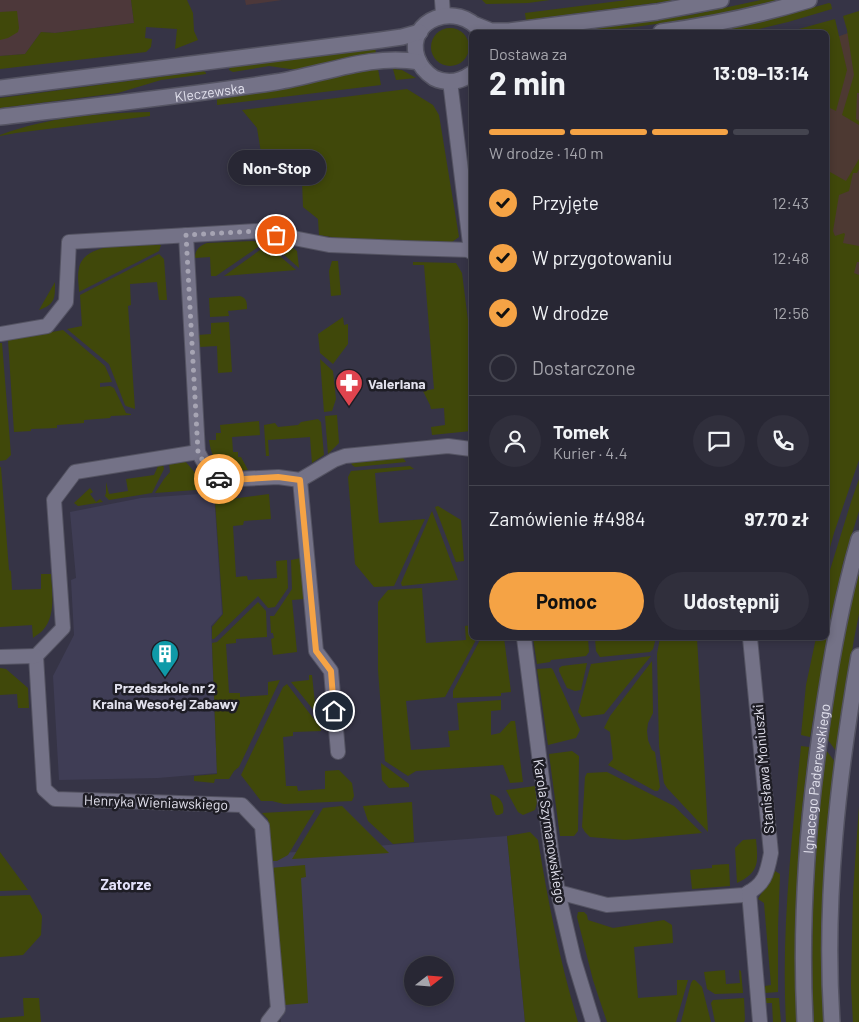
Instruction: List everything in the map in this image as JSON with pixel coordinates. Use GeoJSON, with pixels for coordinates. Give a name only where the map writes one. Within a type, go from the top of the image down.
{"type":"FeatureCollection","features":[{"type":"Feature","properties":{"kind":"main road"},"geometry":{"type":"LineString","coordinates":[[516,30],[657,12],[721,0]]}},
{"type":"Feature","properties":{"kind":"main road"},"geometry":{"type":"LineString","coordinates":[[675,30],[746,17],[809,0]]}},
{"type":"Feature","properties":{"kind":"main road"},"geometry":{"type":"LineString","coordinates":[[469,75],[460,80],[450,82],[432,77],[422,68],[416,54],[416,46],[420,32],[425,24],[443,7],[450,13],[463,16],[478,29]]}},
{"type":"Feature","properties":{"kind":"main road","name":"Kleczewska"},"geometry":{"type":"LineString","coordinates":[[0,88],[402,37],[420,32]]}},
{"type":"Feature","properties":{"kind":"main road","name":"Kleczewska"},"geometry":{"type":"LineString","coordinates":[[0,117],[276,82],[384,60],[398,59],[419,62]]}},
{"type":"Feature","properties":{"kind":"main road"},"geometry":{"type":"LineString","coordinates":[[0,126],[25,114]]}},
{"type":"Feature","properties":{"kind":"main road","name":"Ignacego Paderewskiego"},"geometry":{"type":"LineString","coordinates":[[805,1022],[805,895],[815,766],[835,639],[859,539]]}},
{"type":"Feature","properties":{"kind":"main road","name":"Ignacego Paderewskiego"},"geometry":{"type":"LineString","coordinates":[[832,1022],[830,940],[833,862],[843,758],[859,656]]}},
{"type":"Feature","properties":{"kind":"street"},"geometry":{"type":"LineString","coordinates":[[450,82],[469,235]]}},
{"type":"Feature","properties":{"kind":"street"},"geometry":{"type":"LineString","coordinates":[[0,334],[47,326],[66,302],[69,242],[258,231],[329,245],[469,251]]}},
{"type":"Feature","properties":{"kind":"street"},"geometry":{"type":"LineString","coordinates":[[186,235],[198,452],[209,472],[219,480],[278,477],[300,480],[334,460],[345,456],[448,446],[469,449]]}},
{"type":"Feature","properties":{"kind":"street"},"geometry":{"type":"LineString","coordinates":[[0,657],[36,656],[63,628],[54,500],[74,472],[198,452]]}},
{"type":"Feature","properties":{"kind":"street"},"geometry":{"type":"LineString","coordinates":[[300,480],[316,651],[331,671],[338,752]]}},
{"type":"Feature","properties":{"kind":"street","name":"Karola Szymanowskiego"},"geometry":{"type":"LineString","coordinates":[[524,640],[558,892],[574,960],[593,1022]]}},
{"type":"Feature","properties":{"kind":"street","name":"Stanisława Moniuszki"},"geometry":{"type":"LineString","coordinates":[[749,892],[762,882],[767,871],[771,853],[750,640]]}},
{"type":"Feature","properties":{"kind":"street","name":"Henryka Wieniawskiego"},"geometry":{"type":"LineString","coordinates":[[36,656],[44,789],[55,799],[242,805],[262,826],[278,1009],[268,1022]]}},
{"type":"Feature","properties":{"kind":"street"},"geometry":{"type":"LineString","coordinates":[[558,892],[607,906],[744,895],[749,892],[760,1022]]}},
{"type":"Feature","properties":{"kind":"shaded area"},"geometry":{"type":"Polygon","coordinates":[[[0,0],[131,0],[134,23],[55,33],[41,32],[25,54],[0,56],[0,0]]]}},
{"type":"Feature","properties":{"kind":"shaded area"},"geometry":{"type":"Polygon","coordinates":[[[245,0],[282,0],[246,5],[245,0]]]}},
{"type":"Feature","properties":{"kind":"shaded area"},"geometry":{"type":"Polygon","coordinates":[[[859,29],[859,286],[829,278],[829,40],[859,29]]]}},
{"type":"Feature","properties":{"kind":"shaded area"},"geometry":{"type":"Polygon","coordinates":[[[214,493],[222,614],[211,626],[217,773],[158,778],[59,780],[53,676],[74,635],[71,580],[76,578],[70,512],[141,498],[214,493]]]}},
{"type":"Feature","properties":{"kind":"shaded area"},"geometry":{"type":"Polygon","coordinates":[[[507,836],[525,1022],[281,1022],[269,854],[507,836]]]}},
{"type":"Feature","properties":{"kind":"green space"},"geometry":{"type":"Polygon","coordinates":[[[131,0],[187,0],[193,13],[194,31],[198,40],[175,49],[177,29],[146,27],[145,38],[152,39],[151,47],[146,52],[0,69],[0,56],[25,54],[41,32],[55,33],[134,23],[131,0]]]}},
{"type":"Feature","properties":{"kind":"green space"},"geometry":{"type":"Polygon","coordinates":[[[482,0],[550,0],[528,3],[486,4],[482,0]]]}},
{"type":"Feature","properties":{"kind":"green space"},"geometry":{"type":"Polygon","coordinates":[[[627,0],[677,0],[526,20],[525,13],[627,0]]]}},
{"type":"Feature","properties":{"kind":"green space"},"geometry":{"type":"Polygon","coordinates":[[[761,0],[777,0],[676,21],[604,30],[581,30],[691,15],[761,0]]]}},
{"type":"Feature","properties":{"kind":"green space"},"geometry":{"type":"Polygon","coordinates":[[[831,4],[832,9],[755,30],[724,30],[831,4]]]}},
{"type":"Feature","properties":{"kind":"green space"},"geometry":{"type":"Polygon","coordinates":[[[17,11],[18,32],[0,40],[0,12],[17,11]]]}},
{"type":"Feature","properties":{"kind":"green space"},"geometry":{"type":"Polygon","coordinates":[[[859,11],[859,93],[857,93],[856,119],[859,121],[859,125],[842,115],[854,75],[843,16],[859,11]]]}},
{"type":"Feature","properties":{"kind":"green space"},"geometry":{"type":"Polygon","coordinates":[[[835,19],[847,70],[836,111],[829,108],[829,30],[795,30],[835,19]]]}},
{"type":"Feature","properties":{"kind":"green space"},"geometry":{"type":"Polygon","coordinates":[[[450,28],[463,34],[469,47],[463,60],[450,66],[437,60],[431,47],[437,34],[450,28]]]}},
{"type":"Feature","properties":{"kind":"green space"},"geometry":{"type":"Polygon","coordinates":[[[375,48],[376,53],[299,69],[269,66],[233,72],[229,70],[230,67],[375,48]]]}},
{"type":"Feature","properties":{"kind":"green space"},"geometry":{"type":"Polygon","coordinates":[[[378,69],[381,85],[217,105],[217,99],[298,86],[378,69]]]}},
{"type":"Feature","properties":{"kind":"green space"},"geometry":{"type":"Polygon","coordinates":[[[393,69],[402,70],[416,78],[396,80],[393,69]]]}},
{"type":"Feature","properties":{"kind":"green space"},"geometry":{"type":"Polygon","coordinates":[[[204,71],[206,74],[161,80],[118,93],[0,108],[0,98],[204,71]]]}},
{"type":"Feature","properties":{"kind":"green space"},"geometry":{"type":"Polygon","coordinates":[[[407,89],[433,105],[439,115],[459,237],[452,242],[344,239],[319,235],[318,219],[303,207],[302,180],[264,180],[264,159],[262,159],[257,128],[242,110],[407,89]]]}},
{"type":"Feature","properties":{"kind":"green space"},"geometry":{"type":"Polygon","coordinates":[[[150,112],[150,116],[0,136],[18,129],[55,120],[112,113],[150,112]]]}},
{"type":"Feature","properties":{"kind":"green space"},"geometry":{"type":"Polygon","coordinates":[[[859,159],[859,169],[857,173],[853,173],[849,191],[839,195],[833,231],[835,236],[845,234],[843,243],[859,246],[859,262],[857,262],[854,273],[859,275],[859,460],[829,551],[830,172],[846,181],[859,159]]]}},
{"type":"Feature","properties":{"kind":"green space"},"geometry":{"type":"Polygon","coordinates":[[[253,241],[264,243],[216,276],[211,276],[210,257],[195,258],[198,249],[207,243],[253,241]]]}},
{"type":"Feature","properties":{"kind":"green space"},"geometry":{"type":"Polygon","coordinates":[[[272,244],[293,248],[297,251],[299,268],[272,244]]]}},
{"type":"Feature","properties":{"kind":"green space"},"geometry":{"type":"Polygon","coordinates":[[[121,245],[161,245],[159,251],[79,292],[79,268],[83,260],[90,253],[99,249],[121,245]]]}},
{"type":"Feature","properties":{"kind":"green space"},"geometry":{"type":"Polygon","coordinates":[[[267,245],[296,270],[224,276],[267,245]]]}},
{"type":"Feature","properties":{"kind":"green space"},"geometry":{"type":"Polygon","coordinates":[[[159,254],[164,259],[167,300],[159,300],[157,282],[130,284],[131,305],[128,306],[135,409],[125,405],[109,364],[67,329],[82,326],[80,295],[159,254]]]}},
{"type":"Feature","properties":{"kind":"green space"},"geometry":{"type":"Polygon","coordinates":[[[332,261],[338,261],[341,295],[331,296],[329,271],[332,261]]]}},
{"type":"Feature","properties":{"kind":"green space"},"geometry":{"type":"Polygon","coordinates":[[[413,262],[456,263],[462,273],[469,328],[469,431],[432,435],[431,427],[445,425],[444,408],[431,409],[423,391],[434,389],[424,265],[413,265],[413,262]]]}},
{"type":"Feature","properties":{"kind":"green space"},"geometry":{"type":"Polygon","coordinates":[[[55,282],[53,300],[39,310],[55,282]]]}},
{"type":"Feature","properties":{"kind":"green space"},"geometry":{"type":"Polygon","coordinates":[[[240,296],[245,299],[247,309],[228,311],[229,316],[210,317],[209,298],[240,296]]]}},
{"type":"Feature","properties":{"kind":"green space"},"geometry":{"type":"Polygon","coordinates":[[[343,317],[344,325],[348,324],[348,344],[333,364],[320,353],[318,334],[343,317]]]}},
{"type":"Feature","properties":{"kind":"green space"},"geometry":{"type":"Polygon","coordinates":[[[229,322],[232,372],[218,373],[217,346],[199,347],[198,335],[211,334],[211,323],[229,322]]]}},
{"type":"Feature","properties":{"kind":"green space"},"geometry":{"type":"Polygon","coordinates":[[[63,330],[105,366],[112,382],[100,383],[100,387],[110,386],[114,388],[126,413],[131,415],[84,420],[84,423],[57,425],[57,428],[14,432],[8,340],[63,330]]]}},
{"type":"Feature","properties":{"kind":"green space"},"geometry":{"type":"Polygon","coordinates":[[[0,343],[2,343],[11,455],[6,460],[0,461],[0,343]]]}},
{"type":"Feature","properties":{"kind":"green space"},"geometry":{"type":"Polygon","coordinates":[[[320,359],[333,371],[336,399],[332,411],[324,412],[320,359]]]}},
{"type":"Feature","properties":{"kind":"green space"},"geometry":{"type":"Polygon","coordinates":[[[337,415],[339,443],[328,454],[325,416],[337,415]]]}},
{"type":"Feature","properties":{"kind":"green space"},"geometry":{"type":"Polygon","coordinates":[[[318,419],[321,422],[324,455],[312,463],[310,437],[268,440],[269,456],[266,456],[264,425],[275,423],[278,427],[298,425],[301,422],[318,419]]]}},
{"type":"Feature","properties":{"kind":"green space"},"geometry":{"type":"Polygon","coordinates":[[[259,421],[260,435],[232,437],[233,452],[238,452],[238,457],[241,457],[248,470],[233,471],[218,464],[211,450],[209,440],[216,440],[216,433],[221,433],[220,425],[259,421]]]}},
{"type":"Feature","properties":{"kind":"green space"},"geometry":{"type":"Polygon","coordinates":[[[401,455],[406,462],[355,467],[350,460],[401,455]]]}},
{"type":"Feature","properties":{"kind":"green space"},"geometry":{"type":"Polygon","coordinates":[[[185,461],[209,489],[155,493],[170,472],[169,463],[185,461]]]}},
{"type":"Feature","properties":{"kind":"green space"},"geometry":{"type":"Polygon","coordinates":[[[163,463],[164,469],[152,493],[109,500],[105,496],[106,482],[109,494],[128,491],[126,479],[154,475],[158,466],[163,463]]]}},
{"type":"Feature","properties":{"kind":"green space"},"geometry":{"type":"Polygon","coordinates":[[[410,466],[414,469],[375,473],[379,523],[425,519],[394,586],[374,587],[355,564],[348,477],[351,471],[410,466]]]}},
{"type":"Feature","properties":{"kind":"green space"},"geometry":{"type":"Polygon","coordinates":[[[0,467],[12,590],[41,589],[41,574],[51,574],[52,611],[47,624],[33,638],[32,625],[0,627],[0,467]]]}},
{"type":"Feature","properties":{"kind":"green space"},"geometry":{"type":"Polygon","coordinates":[[[859,479],[859,511],[843,563],[829,628],[829,575],[859,479]]]}},
{"type":"Feature","properties":{"kind":"green space"},"geometry":{"type":"Polygon","coordinates":[[[90,488],[93,492],[90,494],[96,502],[100,499],[103,502],[78,506],[74,503],[90,488]]]}},
{"type":"Feature","properties":{"kind":"green space"},"geometry":{"type":"Polygon","coordinates":[[[269,494],[271,519],[244,521],[243,525],[233,526],[236,577],[247,576],[248,580],[277,578],[276,561],[287,560],[288,588],[275,607],[268,608],[258,596],[212,639],[212,627],[223,614],[215,501],[269,494]]]}},
{"type":"Feature","properties":{"kind":"green space"},"geometry":{"type":"Polygon","coordinates":[[[438,506],[461,520],[464,561],[456,562],[435,507],[438,506]]]}},
{"type":"Feature","properties":{"kind":"green space"},"geometry":{"type":"Polygon","coordinates":[[[432,511],[458,580],[402,586],[401,583],[432,511]]]}},
{"type":"Feature","properties":{"kind":"green space"},"geometry":{"type":"Polygon","coordinates":[[[301,558],[304,599],[292,600],[297,652],[273,655],[271,639],[274,638],[273,633],[271,633],[270,616],[274,616],[292,589],[291,560],[301,558]]]}},
{"type":"Feature","properties":{"kind":"green space"},"geometry":{"type":"Polygon","coordinates":[[[859,573],[859,614],[836,751],[828,740],[846,623],[859,573]]]}},
{"type":"Feature","properties":{"kind":"green space"},"geometry":{"type":"Polygon","coordinates":[[[422,588],[426,643],[466,640],[465,626],[469,625],[469,640],[476,640],[445,697],[406,701],[411,750],[450,747],[448,731],[459,730],[457,703],[501,700],[501,710],[491,711],[491,735],[500,733],[511,721],[515,721],[523,782],[510,783],[503,765],[416,771],[408,776],[385,761],[378,670],[378,602],[388,590],[422,588]]]}},
{"type":"Feature","properties":{"kind":"green space"},"geometry":{"type":"Polygon","coordinates":[[[258,602],[266,611],[267,637],[236,639],[236,643],[226,644],[229,693],[240,693],[240,697],[268,695],[268,682],[280,680],[239,767],[229,779],[215,779],[214,783],[194,781],[194,776],[217,774],[212,643],[217,642],[258,602]]]}},
{"type":"Feature","properties":{"kind":"green space"},"geometry":{"type":"Polygon","coordinates":[[[480,640],[504,640],[511,692],[501,693],[501,696],[453,698],[453,691],[480,640]]]}},
{"type":"Feature","properties":{"kind":"green space"},"geometry":{"type":"Polygon","coordinates":[[[533,640],[588,640],[589,652],[586,656],[551,660],[550,662],[537,664],[533,640]]]}},
{"type":"Feature","properties":{"kind":"green space"},"geometry":{"type":"Polygon","coordinates":[[[595,640],[655,640],[650,652],[600,657],[596,651],[595,640]]]}},
{"type":"Feature","properties":{"kind":"green space"},"geometry":{"type":"Polygon","coordinates":[[[660,640],[697,640],[708,832],[664,783],[659,746],[657,654],[660,640]]]}},
{"type":"Feature","properties":{"kind":"green space"},"geometry":{"type":"Polygon","coordinates":[[[816,640],[827,640],[810,737],[801,735],[806,685],[816,640]]]}},
{"type":"Feature","properties":{"kind":"green space"},"geometry":{"type":"Polygon","coordinates":[[[651,656],[604,714],[582,717],[578,712],[591,664],[651,656]]]}},
{"type":"Feature","properties":{"kind":"green space"},"geometry":{"type":"Polygon","coordinates":[[[652,661],[653,713],[648,723],[647,731],[648,740],[652,750],[655,752],[660,787],[658,791],[608,765],[613,759],[610,732],[604,728],[610,716],[652,661]]]}},
{"type":"Feature","properties":{"kind":"green space"},"geometry":{"type":"Polygon","coordinates":[[[587,663],[581,690],[575,691],[567,688],[559,668],[587,663]]]}},
{"type":"Feature","properties":{"kind":"green space"},"geometry":{"type":"Polygon","coordinates":[[[0,668],[6,669],[28,688],[29,708],[18,708],[17,694],[0,695],[0,668]]]}},
{"type":"Feature","properties":{"kind":"green space"},"geometry":{"type":"Polygon","coordinates":[[[551,668],[580,730],[576,738],[548,745],[537,669],[551,668]]]}},
{"type":"Feature","properties":{"kind":"green space"},"geometry":{"type":"Polygon","coordinates":[[[309,675],[312,675],[316,713],[291,682],[309,680],[309,675]]]}},
{"type":"Feature","properties":{"kind":"green space"},"geometry":{"type":"Polygon","coordinates":[[[287,684],[320,727],[321,731],[293,732],[293,736],[283,737],[286,786],[297,786],[298,791],[325,789],[325,771],[339,770],[352,783],[354,796],[352,801],[284,804],[261,801],[241,775],[283,687],[287,684]]]}},
{"type":"Feature","properties":{"kind":"green space"},"geometry":{"type":"Polygon","coordinates":[[[801,746],[809,747],[798,864],[796,910],[797,1022],[786,1022],[786,918],[801,746]]]}},
{"type":"Feature","properties":{"kind":"green space"},"geometry":{"type":"Polygon","coordinates":[[[826,750],[835,762],[827,832],[824,887],[822,954],[824,1022],[814,1022],[812,953],[814,884],[826,750]]]}},
{"type":"Feature","properties":{"kind":"green space"},"geometry":{"type":"Polygon","coordinates":[[[572,751],[579,756],[578,831],[574,836],[560,836],[549,754],[572,751]]]}},
{"type":"Feature","properties":{"kind":"green space"},"geometry":{"type":"Polygon","coordinates":[[[381,763],[409,784],[409,787],[389,788],[382,780],[381,763]]]}},
{"type":"Feature","properties":{"kind":"green space"},"geometry":{"type":"Polygon","coordinates":[[[607,772],[674,806],[702,833],[625,840],[590,837],[582,827],[585,777],[587,773],[607,772]]]}},
{"type":"Feature","properties":{"kind":"green space"},"geometry":{"type":"Polygon","coordinates":[[[535,786],[537,804],[535,810],[523,815],[518,812],[506,790],[535,786]]]}},
{"type":"Feature","properties":{"kind":"green space"},"geometry":{"type":"Polygon","coordinates":[[[490,794],[501,801],[503,813],[496,815],[490,794]]]}},
{"type":"Feature","properties":{"kind":"green space"},"geometry":{"type":"Polygon","coordinates":[[[412,802],[414,842],[393,844],[368,821],[363,806],[412,802]]]}},
{"type":"Feature","properties":{"kind":"green space"},"geometry":{"type":"Polygon","coordinates":[[[342,806],[389,853],[292,859],[323,808],[342,806]]]}},
{"type":"Feature","properties":{"kind":"green space"},"geometry":{"type":"Polygon","coordinates":[[[859,806],[859,1022],[853,1022],[851,986],[853,893],[859,806]]]}},
{"type":"Feature","properties":{"kind":"green space"},"geometry":{"type":"Polygon","coordinates":[[[315,810],[288,855],[277,861],[270,861],[268,819],[262,813],[315,810]]]}},
{"type":"Feature","properties":{"kind":"green space"},"geometry":{"type":"Polygon","coordinates":[[[530,832],[538,840],[555,932],[578,1022],[525,1022],[507,836],[530,832]]]}},
{"type":"Feature","properties":{"kind":"green space"},"geometry":{"type":"Polygon","coordinates":[[[756,839],[756,866],[750,875],[737,883],[735,848],[743,840],[756,839]]]}},
{"type":"Feature","properties":{"kind":"green space"},"geometry":{"type":"Polygon","coordinates":[[[0,852],[28,890],[0,891],[0,852]]]}},
{"type":"Feature","properties":{"kind":"green space"},"geometry":{"type":"Polygon","coordinates":[[[729,864],[730,886],[692,889],[690,870],[712,868],[712,865],[729,864]]]}},
{"type":"Feature","properties":{"kind":"green space"},"geometry":{"type":"Polygon","coordinates":[[[305,865],[306,877],[301,878],[308,1003],[284,1005],[270,868],[305,865]]]}},
{"type":"Feature","properties":{"kind":"green space"},"geometry":{"type":"Polygon","coordinates":[[[775,871],[780,874],[778,992],[765,993],[765,986],[771,985],[764,903],[758,899],[775,871]]]}},
{"type":"Feature","properties":{"kind":"green space"},"geometry":{"type":"Polygon","coordinates":[[[30,895],[42,916],[41,935],[23,955],[0,957],[0,896],[30,895]]]}},
{"type":"Feature","properties":{"kind":"green space"},"geometry":{"type":"Polygon","coordinates":[[[578,912],[584,912],[588,920],[613,928],[664,920],[672,925],[673,943],[634,947],[638,998],[677,995],[677,980],[688,980],[676,1022],[607,1022],[593,980],[577,917],[578,912]]]}},
{"type":"Feature","properties":{"kind":"green space"},"geometry":{"type":"Polygon","coordinates":[[[725,970],[726,984],[740,983],[739,970],[741,971],[743,993],[715,994],[707,989],[704,972],[725,970]]]}},
{"type":"Feature","properties":{"kind":"green space"},"geometry":{"type":"Polygon","coordinates":[[[693,980],[702,987],[711,1022],[681,1022],[693,980]]]}},
{"type":"Feature","properties":{"kind":"green space"},"geometry":{"type":"Polygon","coordinates":[[[23,998],[39,998],[41,1022],[0,1022],[0,1018],[24,1016],[23,998]]]}},
{"type":"Feature","properties":{"kind":"green space"},"geometry":{"type":"Polygon","coordinates":[[[744,998],[744,1022],[715,1022],[711,1003],[713,1000],[744,998]]]}},
{"type":"Feature","properties":{"kind":"green space"},"geometry":{"type":"Polygon","coordinates":[[[766,998],[779,998],[781,1022],[773,1022],[772,1003],[766,1003],[766,998]]]}},
{"type":"Feature","properties":{"kind":"way so far"},"geometry":{"type":"LineString","coordinates":[[219,479],[209,472],[198,452],[186,235],[258,231],[276,235]]}},
{"type":"Feature","properties":{"kind":"place","name":"Non-Stop"},"geometry":{"type":"Point","coordinates":[276,235]}},
{"type":"Feature","properties":{"kind":"place","name":"Valeriana"},"geometry":{"type":"Point","coordinates":[349,407]}},
{"type":"Feature","properties":{"kind":"place","name":"Przedszkole nr 2 Kraina Wesołej Zabawy"},"geometry":{"type":"Point","coordinates":[165,678]}},
{"type":"Feature","properties":{"kind":"district","name":"Zatorze"},"geometry":{"type":"Point","coordinates":[126,884]}},
{"type":"Feature","properties":{"kind":"route"},"geometry":{"type":"LineString","coordinates":[[219,479],[278,477],[300,480],[316,651],[331,671],[334,711]]}}]}
